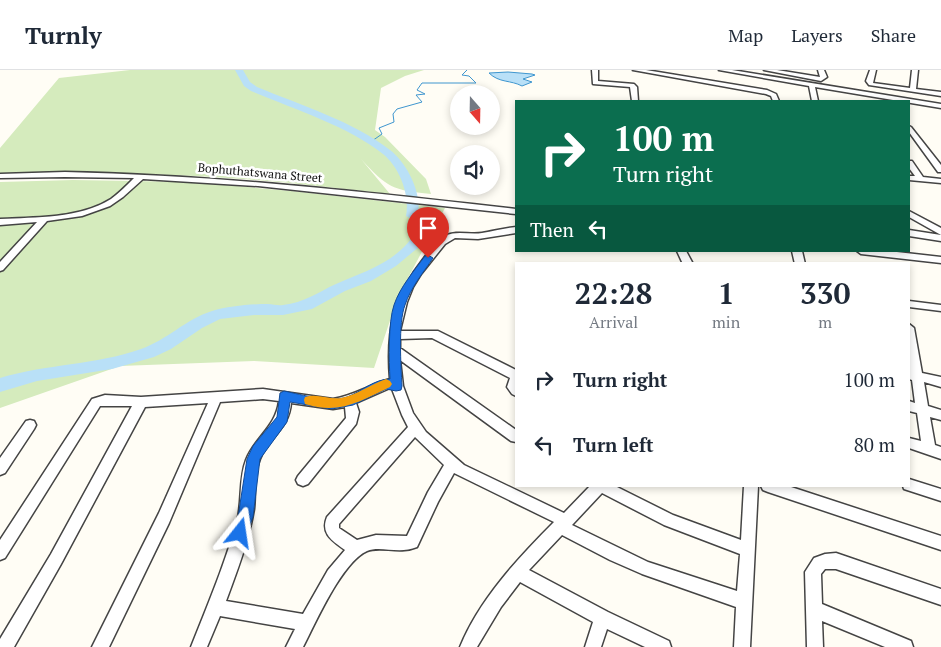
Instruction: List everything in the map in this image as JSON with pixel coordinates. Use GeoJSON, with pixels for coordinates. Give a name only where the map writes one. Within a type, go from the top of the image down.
{"type":"FeatureCollection","features":[{"type":"Feature","properties":{"kind":"street"},"geometry":{"type":"LineString","coordinates":[[595,70],[595,82],[632,85],[634,87],[635,100]]}},
{"type":"Feature","properties":{"kind":"street"},"geometry":{"type":"LineString","coordinates":[[636,70],[767,92],[774,95],[776,100]]}},
{"type":"Feature","properties":{"kind":"street"},"geometry":{"type":"LineString","coordinates":[[722,70],[897,100]]}},
{"type":"Feature","properties":{"kind":"street"},"geometry":{"type":"LineString","coordinates":[[767,70],[821,79],[824,77],[821,70]]}},
{"type":"Feature","properties":{"kind":"street"},"geometry":{"type":"LineString","coordinates":[[873,70],[870,83],[941,94]]}},
{"type":"Feature","properties":{"kind":"street"},"geometry":{"type":"LineString","coordinates":[[913,90],[914,70]]}},
{"type":"Feature","properties":{"kind":"street"},"geometry":{"type":"LineString","coordinates":[[812,86],[815,100]]}},
{"type":"Feature","properties":{"kind":"street"},"geometry":{"type":"LineString","coordinates":[[855,92],[858,100]]}},
{"type":"Feature","properties":{"kind":"street"},"geometry":{"type":"LineString","coordinates":[[910,102],[941,106]]}},
{"type":"Feature","properties":{"kind":"street"},"geometry":{"type":"LineString","coordinates":[[910,129],[941,170]]}},
{"type":"Feature","properties":{"kind":"street"},"geometry":{"type":"LineString","coordinates":[[910,164],[921,179]]}},
{"type":"Feature","properties":{"kind":"street","name":"Bophuthatswana Street"},"geometry":{"type":"LineString","coordinates":[[0,176],[140,177],[220,181],[515,212]]}},
{"type":"Feature","properties":{"kind":"street"},"geometry":{"type":"LineString","coordinates":[[0,222],[72,215],[108,204],[140,177]]}},
{"type":"Feature","properties":{"kind":"street"},"geometry":{"type":"LineString","coordinates":[[910,178],[941,182]]}},
{"type":"Feature","properties":{"kind":"street"},"geometry":{"type":"LineString","coordinates":[[910,215],[941,232]]}},
{"type":"Feature","properties":{"kind":"street"},"geometry":{"type":"LineString","coordinates":[[0,268],[44,219]]}},
{"type":"Feature","properties":{"kind":"street"},"geometry":{"type":"LineString","coordinates":[[515,230],[502,230],[477,236],[452,236],[443,241],[419,268],[405,293],[399,306],[395,335],[396,386],[415,428],[460,469],[563,524],[615,555],[646,569],[744,602]]}},
{"type":"Feature","properties":{"kind":"street"},"geometry":{"type":"LineString","coordinates":[[910,233],[941,238]]}},
{"type":"Feature","properties":{"kind":"street"},"geometry":{"type":"LineString","coordinates":[[870,252],[941,260]]}},
{"type":"Feature","properties":{"kind":"street"},"geometry":{"type":"LineString","coordinates":[[910,304],[941,308]]}},
{"type":"Feature","properties":{"kind":"street"},"geometry":{"type":"LineString","coordinates":[[395,335],[428,333],[445,338],[515,375]]}},
{"type":"Feature","properties":{"kind":"street"},"geometry":{"type":"LineString","coordinates":[[910,344],[912,375],[935,451]]}},
{"type":"Feature","properties":{"kind":"street"},"geometry":{"type":"LineString","coordinates":[[394,350],[515,436]]}},
{"type":"Feature","properties":{"kind":"street"},"geometry":{"type":"LineString","coordinates":[[912,375],[941,382]]}},
{"type":"Feature","properties":{"kind":"street"},"geometry":{"type":"LineString","coordinates":[[0,553],[96,402],[104,400],[141,402],[216,398],[247,394],[284,396],[332,404],[349,401],[385,384],[395,384],[396,386]]}},
{"type":"Feature","properties":{"kind":"street"},"geometry":{"type":"LineString","coordinates":[[199,647],[216,607],[245,517],[253,459],[283,418],[284,396]]}},
{"type":"Feature","properties":{"kind":"street"},"geometry":{"type":"LineString","coordinates":[[100,647],[164,518],[216,398]]}},
{"type":"Feature","properties":{"kind":"street"},"geometry":{"type":"LineString","coordinates":[[303,480],[352,420],[353,412],[349,401]]}},
{"type":"Feature","properties":{"kind":"street"},"geometry":{"type":"LineString","coordinates":[[5,647],[141,402]]}},
{"type":"Feature","properties":{"kind":"street"},"geometry":{"type":"LineString","coordinates":[[910,406],[941,415]]}},
{"type":"Feature","properties":{"kind":"street"},"geometry":{"type":"LineString","coordinates":[[0,469],[30,425]]}},
{"type":"Feature","properties":{"kind":"street"},"geometry":{"type":"LineString","coordinates":[[356,549],[332,531],[332,522],[415,428]]}},
{"type":"Feature","properties":{"kind":"street"},"geometry":{"type":"LineString","coordinates":[[910,443],[935,451]]}},
{"type":"Feature","properties":{"kind":"street"},"geometry":{"type":"LineString","coordinates":[[294,647],[339,567],[356,549],[372,542],[382,541],[406,544],[412,542],[433,497],[453,462]]}},
{"type":"Feature","properties":{"kind":"street"},"geometry":{"type":"LineString","coordinates":[[910,485],[941,495]]}},
{"type":"Feature","properties":{"kind":"street"},"geometry":{"type":"LineString","coordinates":[[473,645],[495,601],[518,572],[598,487],[669,520],[748,550]]}},
{"type":"Feature","properties":{"kind":"street"},"geometry":{"type":"LineString","coordinates":[[743,646],[751,487]]}},
{"type":"Feature","properties":{"kind":"street"},"geometry":{"type":"LineString","coordinates":[[771,487],[941,543]]}},
{"type":"Feature","properties":{"kind":"street"},"geometry":{"type":"LineString","coordinates":[[816,647],[813,572],[817,565],[826,560],[836,561],[941,597]]}},
{"type":"Feature","properties":{"kind":"street"},"geometry":{"type":"LineString","coordinates":[[518,572],[602,618],[663,647]]}},
{"type":"Feature","properties":{"kind":"street"},"geometry":{"type":"LineString","coordinates":[[216,607],[307,623]]}},
{"type":"Feature","properties":{"kind":"street"},"geometry":{"type":"LineString","coordinates":[[814,609],[905,647]]}},
{"type":"Feature","properties":{"kind":"street"},"geometry":{"type":"LineString","coordinates":[[593,647],[602,618]]}},
{"type":"Feature","properties":{"kind":"green space"},"geometry":{"type":"Polygon","coordinates":[[[130,70],[424,70],[405,76],[381,88],[375,130],[385,137],[426,179],[431,194],[407,191],[392,186],[378,176],[361,159],[390,194],[280,182],[182,175],[91,173],[0,175],[0,148],[59,78],[130,70]]]}},
{"type":"Feature","properties":{"kind":"green space"},"geometry":{"type":"Polygon","coordinates":[[[73,180],[191,182],[445,208],[398,297],[374,368],[254,361],[120,366],[0,408],[0,182],[73,180]]]}},
{"type":"Feature","properties":{"kind":"water"},"geometry":{"type":"Polygon","coordinates":[[[508,72],[535,75],[523,79],[532,82],[522,86],[501,80],[489,73],[508,72]]]}},
{"type":"Feature","properties":{"kind":"waterway"},"geometry":{"type":"LineString","coordinates":[[0,385],[37,375],[130,359],[157,349],[197,324],[220,314],[267,309],[283,310],[307,305],[340,287],[363,280],[383,269],[415,243],[424,227],[421,219],[412,216],[414,206],[408,180],[388,153],[358,133],[254,89],[247,84],[239,70]]}},
{"type":"Feature","properties":{"kind":"waterway"},"geometry":{"type":"LineString","coordinates":[[372,141],[382,134],[379,128],[394,122],[393,114],[397,109],[422,102],[416,95],[425,94],[417,90],[422,83],[476,83],[469,76],[462,75],[467,70]]}},
{"type":"Feature","properties":{"kind":"slow traffic"},"geometry":{"type":"LineString","coordinates":[[310,400],[332,404],[346,402],[386,384]]}},
{"type":"Feature","properties":{"kind":"route"},"geometry":{"type":"LineString","coordinates":[[240,533],[245,517],[253,459],[283,418],[284,396],[339,404],[385,384],[390,383],[396,386],[394,359],[399,306],[419,268],[428,258]]}}]}
